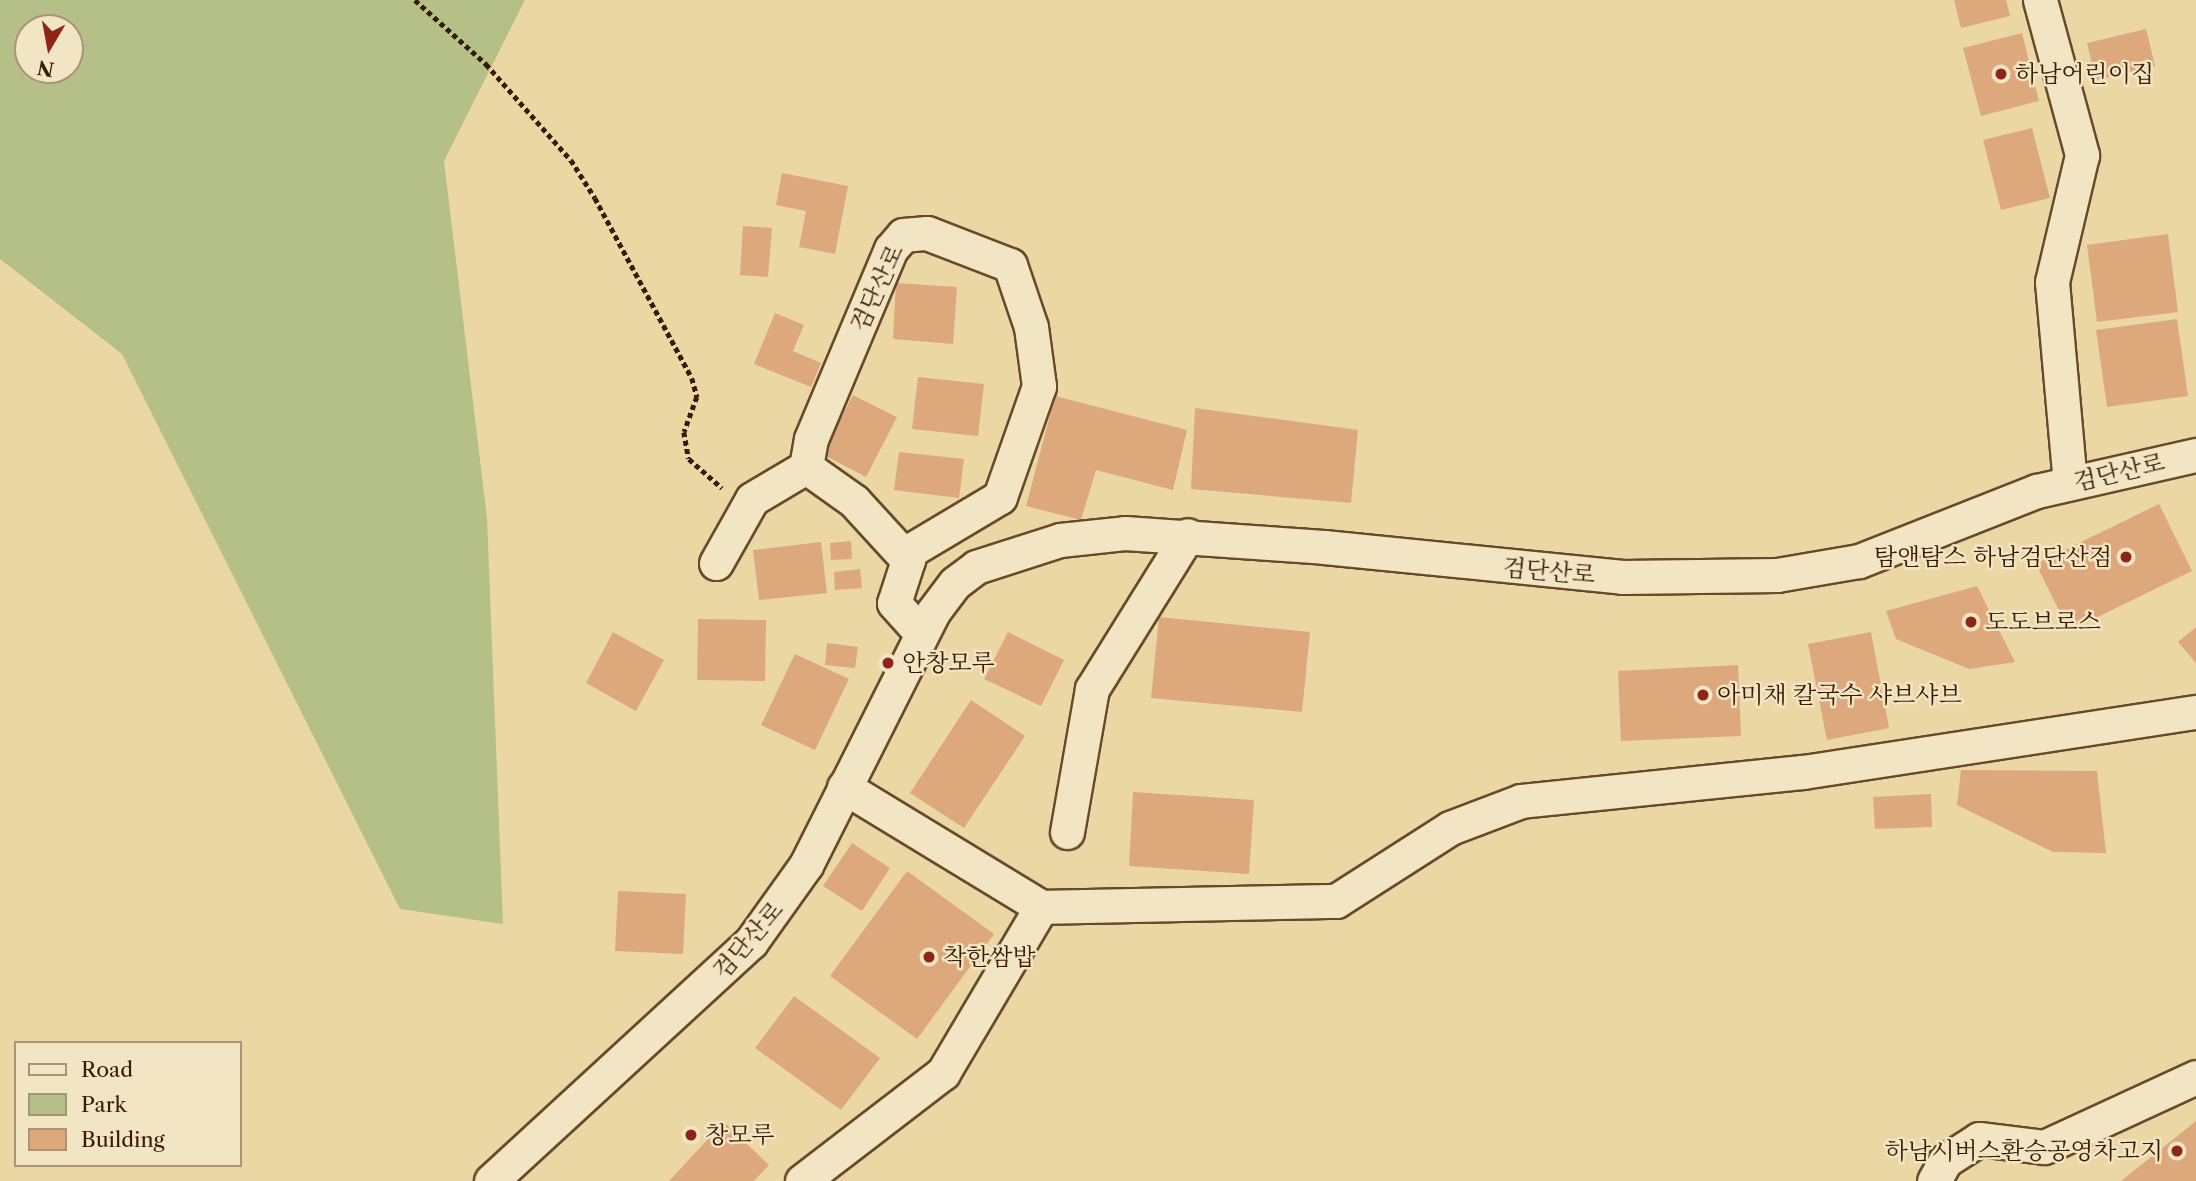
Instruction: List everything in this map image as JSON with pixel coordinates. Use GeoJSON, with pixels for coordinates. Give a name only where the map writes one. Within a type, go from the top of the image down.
{"type":"FeatureCollection","features":[{"type":"Feature","properties":{"kind":"street"},"geometry":{"type":"LineString","coordinates":[[2040,0],[2081,155],[2052,282],[2070,483]]}},
{"type":"Feature","properties":{"kind":"street","name":"검단산로"},"geometry":{"type":"LineString","coordinates":[[806,467],[811,439],[891,249],[902,235],[927,233],[1010,265],[1031,327],[1039,386],[1015,464],[1000,497],[911,550],[894,603],[921,633]]}},
{"type":"Feature","properties":{"kind":"street","name":"검단산로"},"geometry":{"type":"LineString","coordinates":[[491,1181],[751,942],[806,865],[921,633],[955,583],[1004,555],[1060,540],[1125,533],[1188,535],[1583,574],[1777,575],[1860,561],[1983,510],[2070,483],[2196,455]]}},
{"type":"Feature","properties":{"kind":"street"},"geometry":{"type":"LineString","coordinates":[[716,564],[752,499],[806,467],[854,501],[908,560]]}},
{"type":"Feature","properties":{"kind":"street"},"geometry":{"type":"LineString","coordinates":[[1067,832],[1092,689],[1188,535]]}},
{"type":"Feature","properties":{"kind":"street"},"geometry":{"type":"LineString","coordinates":[[844,787],[1041,907],[1336,901],[1450,828],[1521,801],[1803,772],[2196,712]]}},
{"type":"Feature","properties":{"kind":"street"},"geometry":{"type":"LineString","coordinates":[[806,1180],[943,1073],[1041,907]]}},
{"type":"Feature","properties":{"kind":"street"},"geometry":{"type":"LineString","coordinates":[[1934,1181],[1945,1161],[1979,1139],[2044,1147],[2196,1077]]}},
{"type":"Feature","properties":{"kind":"path"},"geometry":{"type":"LineString","coordinates":[[415,0],[486,64],[571,160],[692,378],[697,397],[684,432],[689,459],[732,494],[752,499]]}},
{"type":"Feature","properties":{"kind":"green space"},"geometry":{"type":"Polygon","coordinates":[[[0,0],[525,0],[444,161],[487,518],[503,924],[400,909],[122,354],[0,259],[0,0]]]}},
{"type":"Feature","properties":{"kind":"building"},"geometry":{"type":"Polygon","coordinates":[[[1954,0],[2006,0],[2010,16],[1961,28],[1954,0]]]}},
{"type":"Feature","properties":{"kind":"building"},"geometry":{"type":"Polygon","coordinates":[[[2146,29],[2155,66],[2096,80],[2087,43],[2146,29]]]}},
{"type":"Feature","properties":{"kind":"building","name":"하남어린이집"},"geometry":{"type":"Polygon","coordinates":[[[2022,33],[2039,101],[1981,116],[1963,48],[2022,33]]]}},
{"type":"Feature","properties":{"kind":"building"},"geometry":{"type":"Polygon","coordinates":[[[2032,128],[2050,198],[2001,210],[1983,140],[2032,128]]]}},
{"type":"Feature","properties":{"kind":"building"},"geometry":{"type":"Polygon","coordinates":[[[782,173],[848,186],[835,254],[799,247],[806,211],[776,205],[782,173]]]}},
{"type":"Feature","properties":{"kind":"building"},"geometry":{"type":"Polygon","coordinates":[[[743,226],[772,228],[768,277],[740,275],[743,226]]]}},
{"type":"Feature","properties":{"kind":"building"},"geometry":{"type":"Polygon","coordinates":[[[2168,234],[2178,312],[2097,322],[2087,245],[2168,234]]]}},
{"type":"Feature","properties":{"kind":"building"},"geometry":{"type":"Polygon","coordinates":[[[896,283],[957,287],[953,344],[893,339],[896,283]]]}},
{"type":"Feature","properties":{"kind":"building"},"geometry":{"type":"Polygon","coordinates":[[[775,313],[804,325],[793,351],[821,363],[811,387],[754,364],[775,313]]]}},
{"type":"Feature","properties":{"kind":"building"},"geometry":{"type":"Polygon","coordinates":[[[2177,319],[2188,396],[2107,407],[2096,330],[2177,319]]]}},
{"type":"Feature","properties":{"kind":"building"},"geometry":{"type":"Polygon","coordinates":[[[918,377],[984,384],[978,436],[912,429],[918,377]]]}},
{"type":"Feature","properties":{"kind":"building"},"geometry":{"type":"Polygon","coordinates":[[[853,395],[897,417],[866,477],[822,454],[853,395]]]}},
{"type":"Feature","properties":{"kind":"building"},"geometry":{"type":"Polygon","coordinates":[[[1055,396],[1187,430],[1173,490],[1096,470],[1081,520],[1026,506],[1055,396]]]}},
{"type":"Feature","properties":{"kind":"building"},"geometry":{"type":"Polygon","coordinates":[[[1195,408],[1358,430],[1351,503],[1191,489],[1195,408]]]}},
{"type":"Feature","properties":{"kind":"building"},"geometry":{"type":"Polygon","coordinates":[[[899,452],[964,459],[959,498],[894,490],[899,452]]]}},
{"type":"Feature","properties":{"kind":"building"},"geometry":{"type":"Polygon","coordinates":[[[2159,504],[2192,571],[2069,631],[2036,564],[2159,504]]]}},
{"type":"Feature","properties":{"kind":"building"},"geometry":{"type":"Polygon","coordinates":[[[851,541],[852,559],[831,560],[830,543],[851,541]]]}},
{"type":"Feature","properties":{"kind":"building"},"geometry":{"type":"Polygon","coordinates":[[[821,542],[827,593],[759,600],[753,550],[821,542]]]}},
{"type":"Feature","properties":{"kind":"building"},"geometry":{"type":"Polygon","coordinates":[[[860,569],[862,588],[835,590],[834,572],[860,569]]]}},
{"type":"Feature","properties":{"kind":"building"},"geometry":{"type":"Polygon","coordinates":[[[1977,586],[2015,662],[1969,669],[1896,639],[1886,611],[1977,586]]]}},
{"type":"Feature","properties":{"kind":"building"},"geometry":{"type":"Polygon","coordinates":[[[1159,617],[1310,632],[1302,712],[1151,698],[1159,617]]]}},
{"type":"Feature","properties":{"kind":"building"},"geometry":{"type":"Polygon","coordinates":[[[698,619],[766,620],[765,681],[697,680],[698,619]]]}},
{"type":"Feature","properties":{"kind":"building"},"geometry":{"type":"Polygon","coordinates":[[[2196,627],[2196,663],[2178,642],[2196,627]]]}},
{"type":"Feature","properties":{"kind":"building"},"geometry":{"type":"Polygon","coordinates":[[[613,632],[664,660],[636,711],[586,683],[613,632]]]}},
{"type":"Feature","properties":{"kind":"building"},"geometry":{"type":"Polygon","coordinates":[[[1008,632],[1064,660],[1041,706],[984,679],[1008,632]]]}},
{"type":"Feature","properties":{"kind":"building"},"geometry":{"type":"Polygon","coordinates":[[[1871,632],[1889,728],[1827,740],[1808,644],[1871,632]]]}},
{"type":"Feature","properties":{"kind":"building"},"geometry":{"type":"Polygon","coordinates":[[[827,643],[858,647],[855,668],[825,665],[827,643]]]}},
{"type":"Feature","properties":{"kind":"building"},"geometry":{"type":"Polygon","coordinates":[[[795,654],[849,679],[815,750],[761,725],[795,654]]]}},
{"type":"Feature","properties":{"kind":"building"},"geometry":{"type":"Polygon","coordinates":[[[1738,665],[1741,736],[1621,741],[1618,671],[1738,665]]]}},
{"type":"Feature","properties":{"kind":"building"},"geometry":{"type":"Polygon","coordinates":[[[971,700],[1025,736],[964,828],[910,793],[971,700]]]}},
{"type":"Feature","properties":{"kind":"building"},"geometry":{"type":"Polygon","coordinates":[[[1961,770],[2097,771],[2106,853],[2053,852],[1957,805],[1961,770]]]}},
{"type":"Feature","properties":{"kind":"building"},"geometry":{"type":"Polygon","coordinates":[[[1133,792],[1254,800],[1249,874],[1129,866],[1133,792]]]}},
{"type":"Feature","properties":{"kind":"building"},"geometry":{"type":"Polygon","coordinates":[[[1931,794],[1932,827],[1875,829],[1873,797],[1931,794]]]}},
{"type":"Feature","properties":{"kind":"building"},"geometry":{"type":"Polygon","coordinates":[[[852,843],[890,868],[862,911],[823,886],[852,843]]]}},
{"type":"Feature","properties":{"kind":"building"},"geometry":{"type":"Polygon","coordinates":[[[907,871],[994,934],[917,1039],[830,976],[907,871]]]}},
{"type":"Feature","properties":{"kind":"building"},"geometry":{"type":"Polygon","coordinates":[[[618,891],[686,894],[683,954],[615,951],[618,891]]]}},
{"type":"Feature","properties":{"kind":"building"},"geometry":{"type":"Polygon","coordinates":[[[794,996],[880,1058],[841,1110],[755,1048],[794,996]]]}},
{"type":"Feature","properties":{"kind":"building","name":"하남시버스환승공영차고지"},"geometry":{"type":"Polygon","coordinates":[[[2196,1121],[2196,1181],[2121,1181],[2196,1121]]]}},
{"type":"Feature","properties":{"kind":"building"},"geometry":{"type":"Polygon","coordinates":[[[724,1122],[769,1165],[754,1181],[669,1181],[724,1122]]]}},
{"type":"Feature","properties":{"kind":"place","name":"하남어린이집"},"geometry":{"type":"Point","coordinates":[2001,74]}},
{"type":"Feature","properties":{"kind":"place","name":"탐앤탐스 하남검단산점"},"geometry":{"type":"Point","coordinates":[2126,557]}},
{"type":"Feature","properties":{"kind":"place","name":"도도브로스"},"geometry":{"type":"Point","coordinates":[1971,622]}},
{"type":"Feature","properties":{"kind":"place","name":"안창모루"},"geometry":{"type":"Point","coordinates":[888,663]}},
{"type":"Feature","properties":{"kind":"place","name":"아미채 칼국수 샤브샤브"},"geometry":{"type":"Point","coordinates":[1703,695]}},
{"type":"Feature","properties":{"kind":"place","name":"착한쌈밥"},"geometry":{"type":"Point","coordinates":[929,957]}},
{"type":"Feature","properties":{"kind":"place","name":"창모루"},"geometry":{"type":"Point","coordinates":[691,1135]}},
{"type":"Feature","properties":{"kind":"place","name":"하남시버스환승공영차고지"},"geometry":{"type":"Point","coordinates":[2177,1151]}}]}
